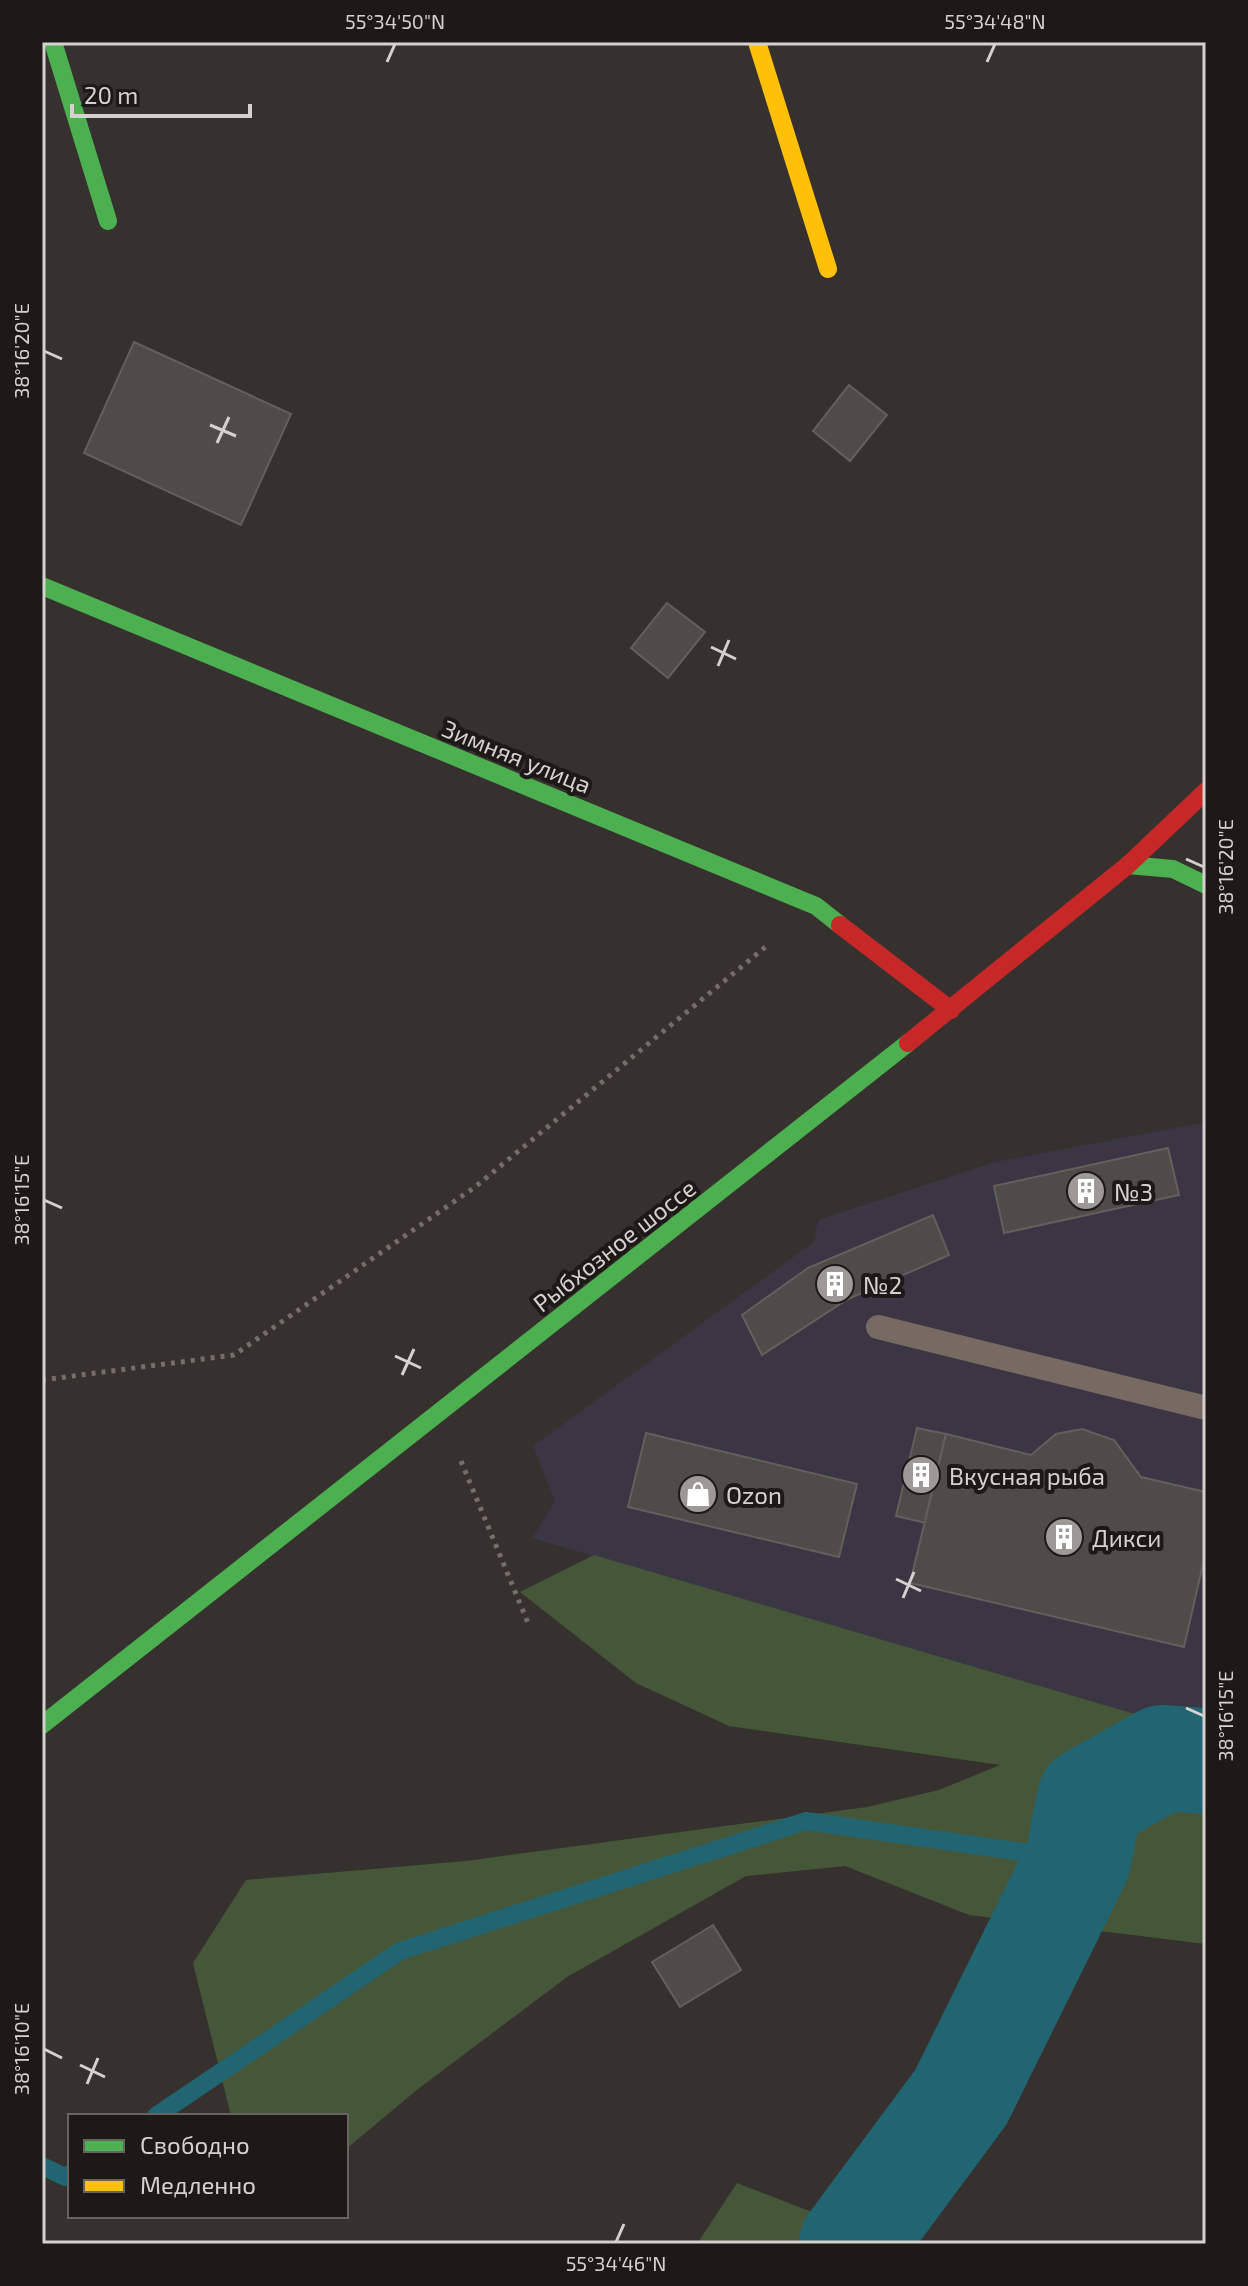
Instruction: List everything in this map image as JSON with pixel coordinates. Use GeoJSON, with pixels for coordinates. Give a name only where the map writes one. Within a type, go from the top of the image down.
{"type":"FeatureCollection","features":[{"type":"Feature","properties":{"kind":"street"},"geometry":{"type":"LineString","coordinates":[[53,42],[108,221]]}},
{"type":"Feature","properties":{"kind":"street"},"geometry":{"type":"LineString","coordinates":[[757,42],[828,269]]}},
{"type":"Feature","properties":{"kind":"street","name":"Зимняя улица"},"geometry":{"type":"LineString","coordinates":[[42,586],[816,906],[951,1010]]}},
{"type":"Feature","properties":{"kind":"street","name":"Рыбхозное шоссе"},"geometry":{"type":"LineString","coordinates":[[42,1725],[951,1010],[1128,865],[1206,791]]}},
{"type":"Feature","properties":{"kind":"street"},"geometry":{"type":"LineString","coordinates":[[1128,865],[1173,869],[1206,885]]}},
{"type":"Feature","properties":{"kind":"lane"},"geometry":{"type":"LineString","coordinates":[[878,1327],[1206,1408]]}},
{"type":"Feature","properties":{"kind":"path"},"geometry":{"type":"LineString","coordinates":[[42,1380],[234,1355],[475,1187],[816,906]]}},
{"type":"Feature","properties":{"kind":"path"},"geometry":{"type":"LineString","coordinates":[[441,1412],[528,1623]]}},
{"type":"Feature","properties":{"kind":"shaded area"},"geometry":{"type":"Polygon","coordinates":[[[1206,1122],[1206,1735],[532,1538],[555,1502],[533,1446],[814,1242],[818,1220],[995,1162],[1206,1122]]]}},
{"type":"Feature","properties":{"kind":"green space"},"geometry":{"type":"Polygon","coordinates":[[[594,1555],[1206,1735],[1206,1944],[969,1915],[845,1866],[746,1876],[567,1977],[418,2089],[348,2147],[348,2114],[231,2114],[193,1963],[246,1880],[466,1861],[867,1807],[939,1790],[1000,1765],[729,1726],[636,1683],[520,1592],[594,1555]]]}},
{"type":"Feature","properties":{"kind":"green space"},"geometry":{"type":"Polygon","coordinates":[[[737,2183],[895,2244],[697,2244],[737,2183]]]}},
{"type":"Feature","properties":{"kind":"building"},"geometry":{"type":"Polygon","coordinates":[[[134,342],[291,414],[241,525],[84,453],[134,342]]]}},
{"type":"Feature","properties":{"kind":"building"},"geometry":{"type":"Polygon","coordinates":[[[849,385],[887,415],[850,461],[813,431],[849,385]]]}},
{"type":"Feature","properties":{"kind":"building"},"geometry":{"type":"Polygon","coordinates":[[[667,603],[705,632],[668,678],[631,648],[667,603]]]}},
{"type":"Feature","properties":{"kind":"building","name":"№3"},"geometry":{"type":"Polygon","coordinates":[[[1168,1148],[1179,1195],[1004,1233],[994,1186],[1168,1148]]]}},
{"type":"Feature","properties":{"kind":"building","name":"№2"},"geometry":{"type":"Polygon","coordinates":[[[933,1215],[949,1255],[848,1299],[762,1355],[742,1315],[808,1268],[933,1215]]]}},
{"type":"Feature","properties":{"kind":"building","name":"Вкусная рыба"},"geometry":{"type":"Polygon","coordinates":[[[917,1428],[946,1434],[926,1523],[896,1516],[917,1428]]]}},
{"type":"Feature","properties":{"kind":"building","name":"Дикси"},"geometry":{"type":"Polygon","coordinates":[[[1082,1429],[1114,1440],[1141,1477],[1206,1492],[1206,1551],[1184,1647],[910,1583],[946,1434],[1031,1455],[1056,1434],[1082,1429]]]}},
{"type":"Feature","properties":{"kind":"building"},"geometry":{"type":"Polygon","coordinates":[[[646,1433],[857,1484],[839,1557],[628,1507],[646,1433]]]}},
{"type":"Feature","properties":{"kind":"building"},"geometry":{"type":"Polygon","coordinates":[[[713,1925],[741,1970],[680,2007],[652,1962],[713,1925]]]}},
{"type":"Feature","properties":{"kind":"waterway"},"geometry":{"type":"LineString","coordinates":[[852,2244],[961,2097],[1078,1860],[1090,1799],[1163,1758],[1206,1761]]}},
{"type":"Feature","properties":{"kind":"waterway"},"geometry":{"type":"LineString","coordinates":[[159,2114],[400,1951],[806,1821],[1078,1860]]}},
{"type":"Feature","properties":{"kind":"waterway"},"geometry":{"type":"LineString","coordinates":[[42,2166],[65,2177],[68,2175]]}},
{"type":"Feature","properties":{"kind":"traffic: fast"},"geometry":{"type":"LineString","coordinates":[[53,42],[108,221]]}},
{"type":"Feature","properties":{"kind":"traffic: fast"},"geometry":{"type":"LineString","coordinates":[[42,586],[816,906],[840,925]]}},
{"type":"Feature","properties":{"kind":"traffic: fast"},"geometry":{"type":"LineString","coordinates":[[1128,865],[1173,869],[1206,885]]}},
{"type":"Feature","properties":{"kind":"traffic: fast"},"geometry":{"type":"LineString","coordinates":[[42,1725],[908,1043]]}},
{"type":"Feature","properties":{"kind":"traffic: slow"},"geometry":{"type":"LineString","coordinates":[[757,42],[828,269]]}},
{"type":"Feature","properties":{"kind":"traffic: jam"},"geometry":{"type":"LineString","coordinates":[[908,1043],[1128,865],[1206,791]]}},
{"type":"Feature","properties":{"kind":"traffic: jam"},"geometry":{"type":"LineString","coordinates":[[840,925],[951,1010]]}},
{"type":"Feature","properties":{"kind":"place","name":"№3"},"geometry":{"type":"Point","coordinates":[1086,1191]}},
{"type":"Feature","properties":{"kind":"place","name":"№2"},"geometry":{"type":"Point","coordinates":[835,1284]}},
{"type":"Feature","properties":{"kind":"place","name":"Вкусная рыба"},"geometry":{"type":"Point","coordinates":[921,1475]}},
{"type":"Feature","properties":{"kind":"place","name":"Ozon"},"geometry":{"type":"Point","coordinates":[698,1494]}},
{"type":"Feature","properties":{"kind":"place","name":"Дикси"},"geometry":{"type":"Point","coordinates":[1064,1537]}}]}
